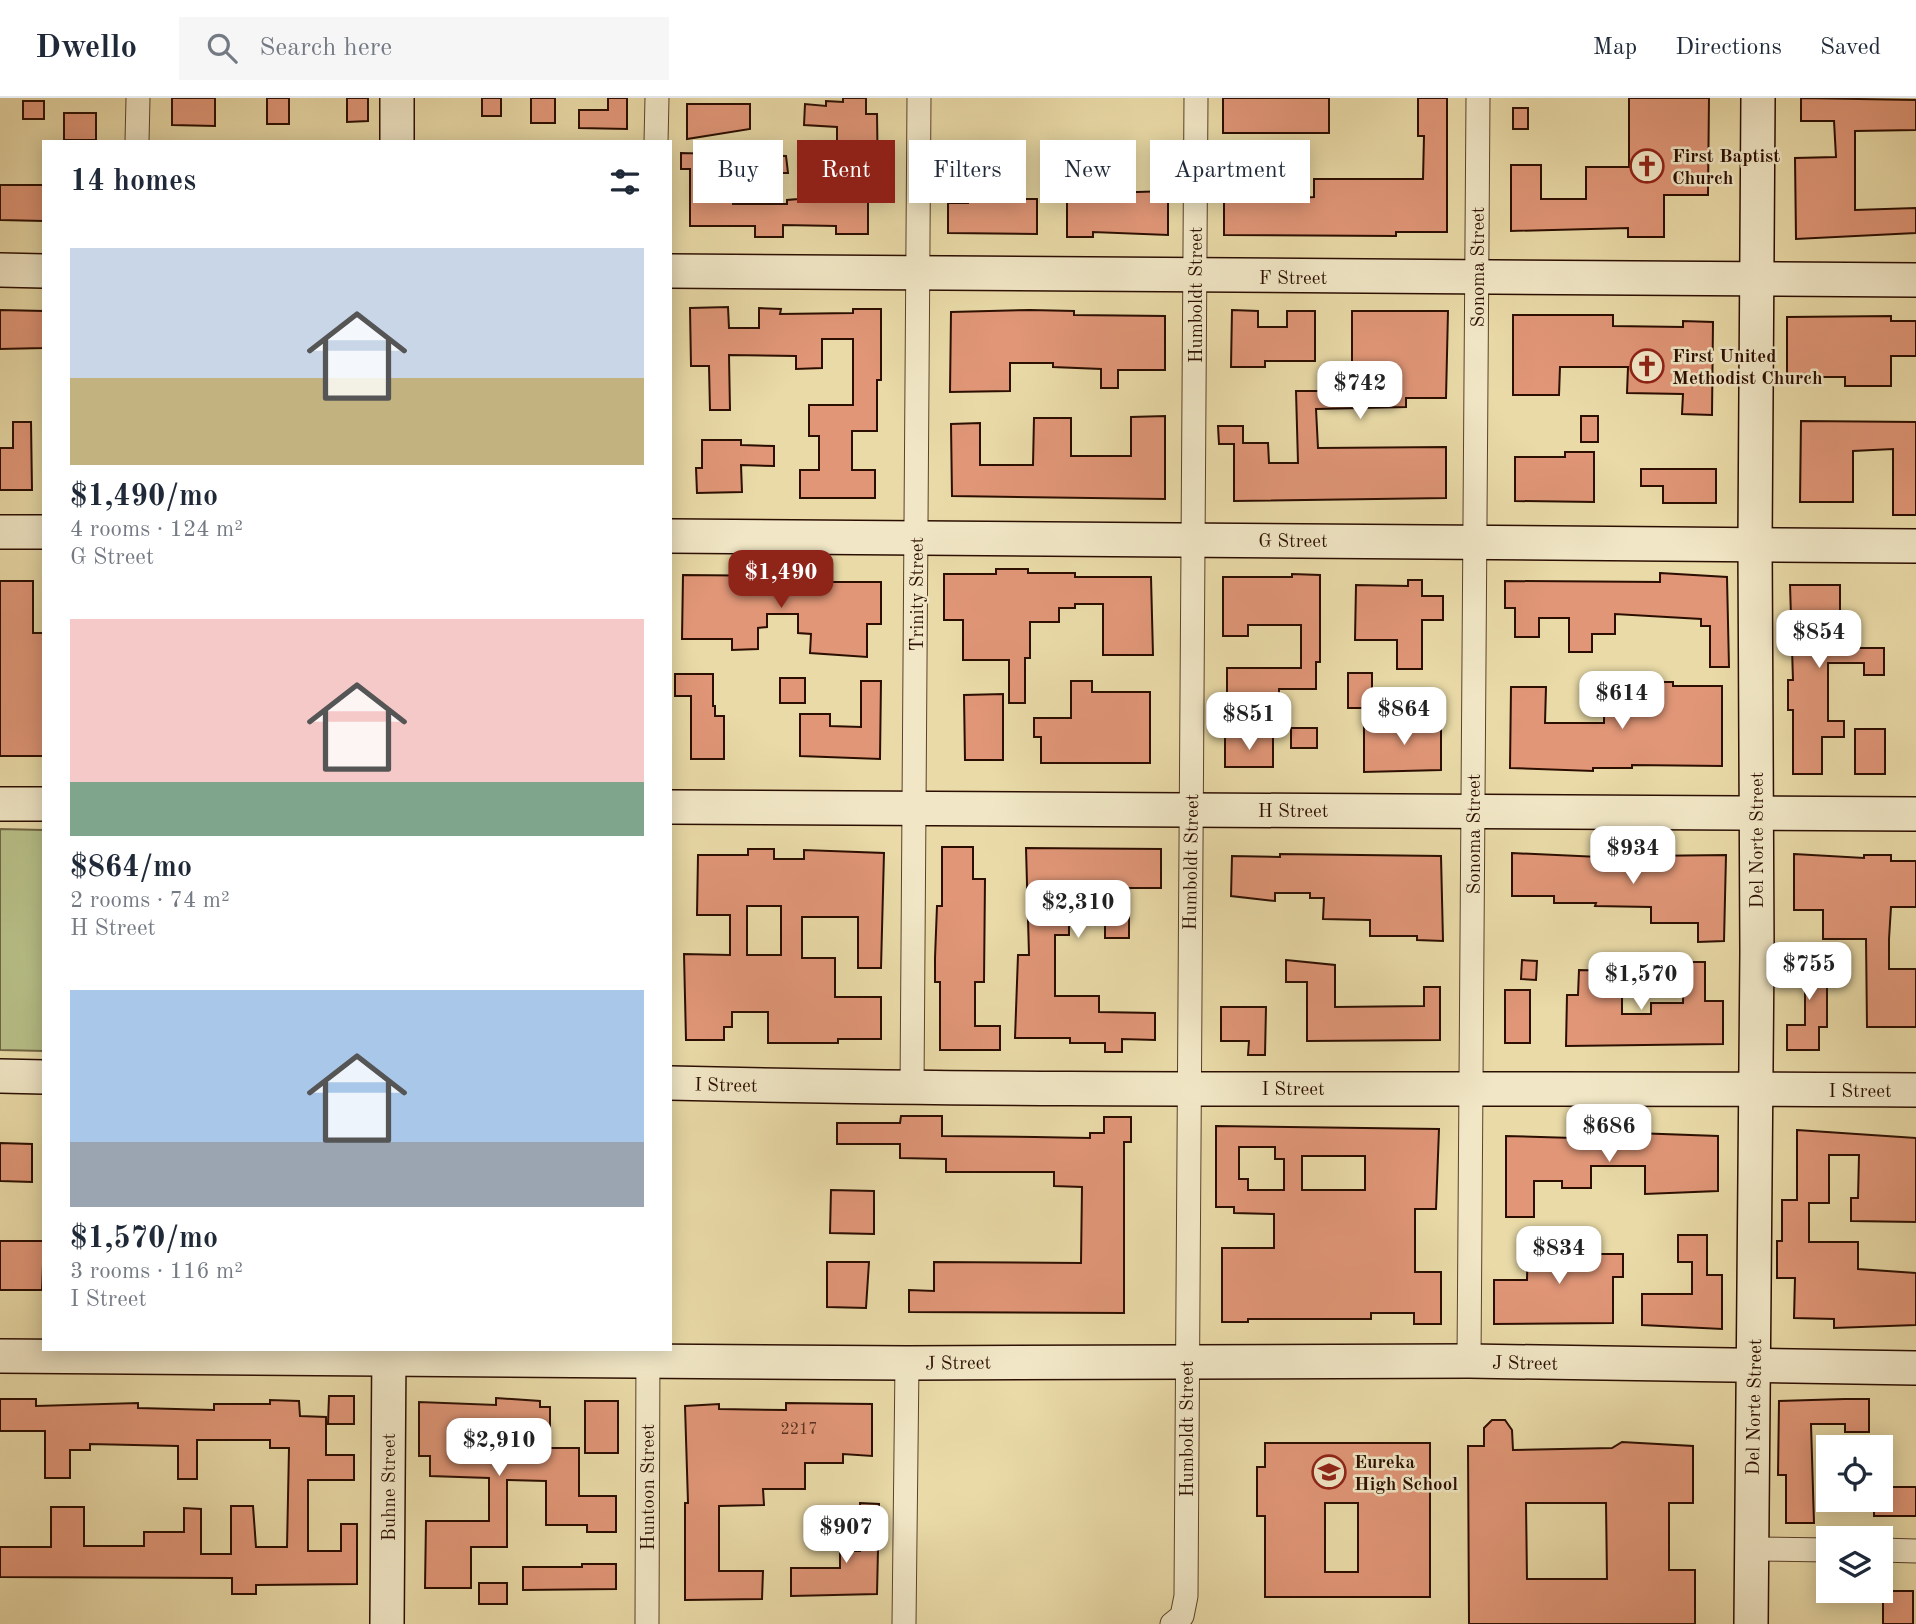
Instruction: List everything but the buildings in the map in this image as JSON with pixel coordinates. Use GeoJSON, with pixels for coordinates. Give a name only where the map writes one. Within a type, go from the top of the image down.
{"type":"FeatureCollection","features":[{"type":"Feature","properties":{"kind":"street"},"geometry":{"type":"LineString","coordinates":[[137,140],[138,98]]}},
{"type":"Feature","properties":{"kind":"street"},"geometry":{"type":"LineString","coordinates":[[397,98],[397,140]]}},
{"type":"Feature","properties":{"kind":"street"},"geometry":{"type":"LineString","coordinates":[[656,140],[657,98]]}},
{"type":"Feature","properties":{"kind":"street","name":"Trinity Street"},"geometry":{"type":"LineString","coordinates":[[912,1089],[919,98]]}},
{"type":"Feature","properties":{"kind":"street","name":"Humboldt Street"},"geometry":{"type":"LineString","coordinates":[[1174,1623],[1182,1616],[1186,1596],[1196,98]]}},
{"type":"Feature","properties":{"kind":"street","name":"Sonoma Street"},"geometry":{"type":"LineString","coordinates":[[1469,1361],[1478,98]]}},
{"type":"Feature","properties":{"kind":"street","name":"Del Norte Street"},"geometry":{"type":"LineString","coordinates":[[1751,1624],[1758,98]]}},
{"type":"Feature","properties":{"kind":"street"},"geometry":{"type":"LineString","coordinates":[[0,270],[42,271]]}},
{"type":"Feature","properties":{"kind":"street","name":"F Street"},"geometry":{"type":"LineString","coordinates":[[672,271],[1195,277],[1916,280]]}},
{"type":"Feature","properties":{"kind":"street"},"geometry":{"type":"LineString","coordinates":[[0,532],[42,532]]}},
{"type":"Feature","properties":{"kind":"street","name":"G Street"},"geometry":{"type":"LineString","coordinates":[[672,536],[1916,546]]}},
{"type":"Feature","properties":{"kind":"street"},"geometry":{"type":"LineString","coordinates":[[0,804],[42,804]]}},
{"type":"Feature","properties":{"kind":"street","name":"H Street"},"geometry":{"type":"LineString","coordinates":[[672,807],[1916,814]]}},
{"type":"Feature","properties":{"kind":"street"},"geometry":{"type":"LineString","coordinates":[[0,1076],[42,1077]]}},
{"type":"Feature","properties":{"kind":"street","name":"I Street"},"geometry":{"type":"LineString","coordinates":[[672,1083],[912,1089],[1471,1087],[1916,1090]]}},
{"type":"Feature","properties":{"kind":"street","name":"Buhne Street"},"geometry":{"type":"LineString","coordinates":[[387,1624],[389,1354]]}},
{"type":"Feature","properties":{"kind":"street","name":"J Street"},"geometry":{"type":"LineString","coordinates":[[0,1356],[648,1355],[907,1363],[1469,1361],[1916,1368]]}},
{"type":"Feature","properties":{"kind":"street","name":"Huntoon Street"},"geometry":{"type":"LineString","coordinates":[[647,1624],[648,1355]]}},
{"type":"Feature","properties":{"kind":"street"},"geometry":{"type":"LineString","coordinates":[[904,1624],[907,1363]]}},
{"type":"Feature","properties":{"kind":"street"},"geometry":{"type":"LineString","coordinates":[[1751,1549],[1816,1550]]}},
{"type":"Feature","properties":{"kind":"street"},"geometry":{"type":"LineString","coordinates":[[1893,1550],[1916,1551]]}},
{"type":"Feature","properties":{"kind":"green space"},"geometry":{"type":"Polygon","coordinates":[[[0,829],[42,830],[42,1051],[0,1050],[0,829]]]}},
{"type":"Feature","properties":{"kind":"place","name":"First Baptist Church"},"geometry":{"type":"Point","coordinates":[1647,166]}},
{"type":"Feature","properties":{"kind":"place","name":"First United Methodist Church"},"geometry":{"type":"Point","coordinates":[1647,366]}},
{"type":"Feature","properties":{"kind":"place","name":"Eureka High School"},"geometry":{"type":"Point","coordinates":[1329,1472]}}]}
